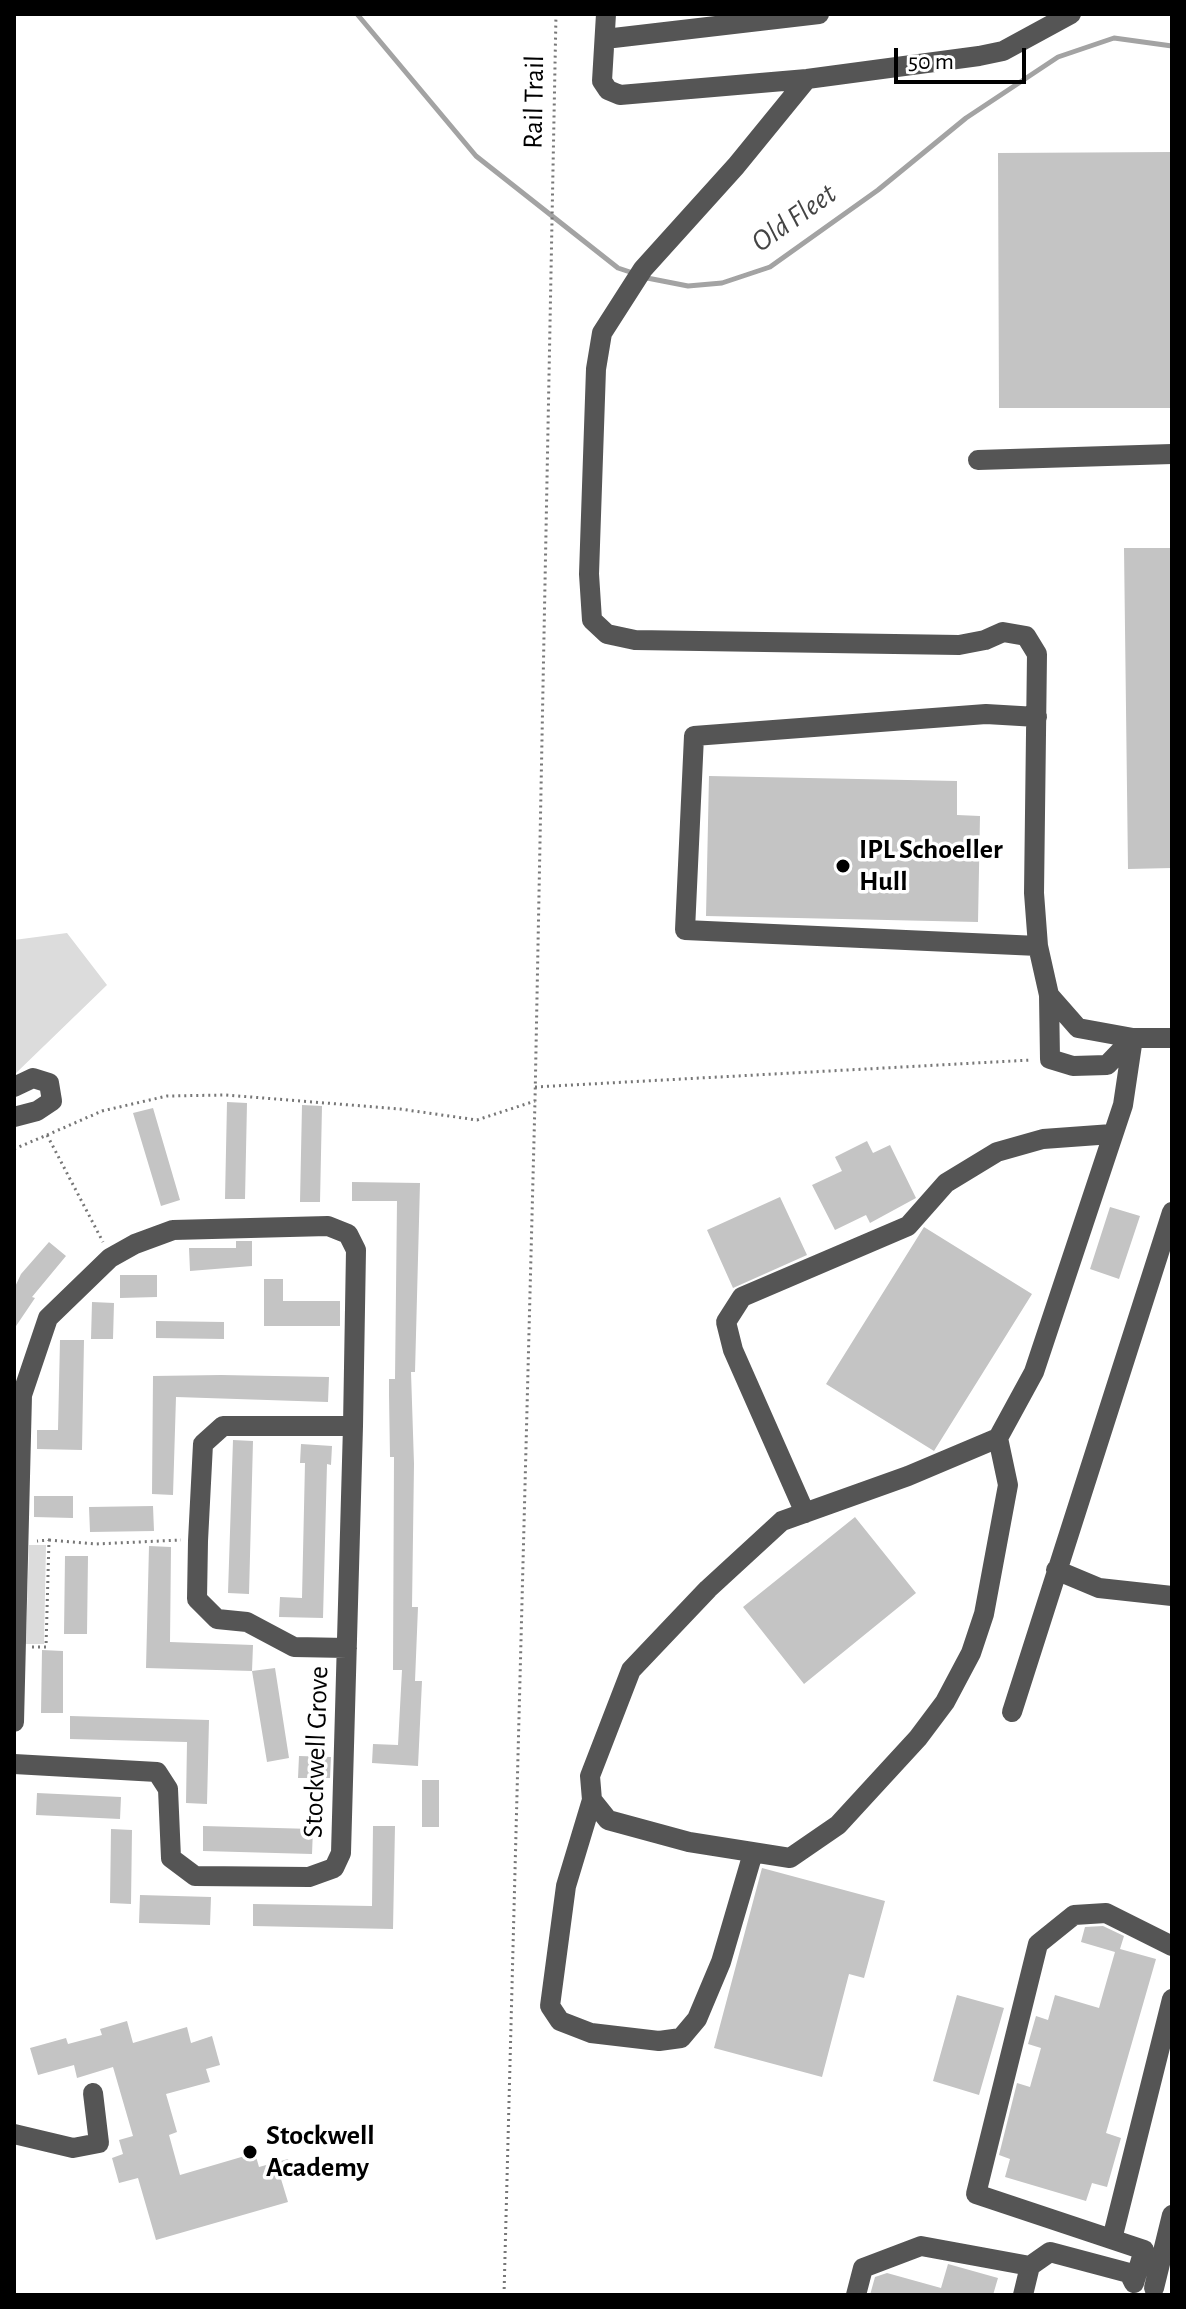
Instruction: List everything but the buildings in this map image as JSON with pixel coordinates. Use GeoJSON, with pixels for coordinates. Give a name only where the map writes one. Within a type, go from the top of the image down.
{"type":"FeatureCollection","features":[{"type":"Feature","properties":{"kind":"street"},"geometry":{"type":"LineString","coordinates":[[606,14],[602,81],[608,90],[620,95],[918,67],[1003,51],[1071,14]]}},
{"type":"Feature","properties":{"kind":"street"},"geometry":{"type":"LineString","coordinates":[[605,39],[819,14]]}},
{"type":"Feature","properties":{"kind":"street"},"geometry":{"type":"LineString","coordinates":[[807,79],[736,166],[638,277],[602,333],[596,369],[588,602],[592,620],[607,634],[635,640],[959,645],[1014,631],[1026,636],[1037,654],[1034,893],[1038,946],[1049,995],[1050,1059],[1073,1066],[1107,1065],[1133,1038]]}},
{"type":"Feature","properties":{"kind":"street"},"geometry":{"type":"LineString","coordinates":[[978,460],[1172,454]]}},
{"type":"Feature","properties":{"kind":"street"},"geometry":{"type":"LineString","coordinates":[[1037,717],[986,714],[694,736],[685,930],[1038,946]]}},
{"type":"Feature","properties":{"kind":"street"},"geometry":{"type":"LineString","coordinates":[[1049,995],[1078,1028],[1133,1038],[1172,1038]]}},
{"type":"Feature","properties":{"kind":"street"},"geometry":{"type":"LineString","coordinates":[[753,1853],[721,1962],[697,2019],[681,2038],[659,2041],[591,2033],[560,2021],[550,2006],[566,1886],[592,1800],[590,1776],[631,1670],[708,1589],[782,1521],[908,1476],[998,1438],[1034,1372],[1123,1105],[1133,1038]]}},
{"type":"Feature","properties":{"kind":"street"},"geometry":{"type":"LineString","coordinates":[[14,1087],[33,1078],[49,1083],[52,1101],[37,1111],[14,1117]]}},
{"type":"Feature","properties":{"kind":"street"},"geometry":{"type":"LineString","coordinates":[[805,1513],[733,1350],[726,1322],[742,1297],[908,1226],[946,1183],[997,1152],[1043,1139],[1112,1134]]}},
{"type":"Feature","properties":{"kind":"street"},"geometry":{"type":"LineString","coordinates":[[1012,1712],[1172,1212]]}},
{"type":"Feature","properties":{"kind":"street","name":"Stockwell Grove"},"geometry":{"type":"LineString","coordinates":[[14,1764],[157,1772],[168,1789],[171,1858],[195,1876],[309,1877],[334,1868],[341,1853],[356,1250],[348,1234],[328,1226],[173,1230],[135,1244],[110,1258]]}},
{"type":"Feature","properties":{"kind":"street"},"geometry":{"type":"LineString","coordinates":[[14,1722],[22,1395],[48,1318],[110,1258]]}},
{"type":"Feature","properties":{"kind":"street"},"geometry":{"type":"LineString","coordinates":[[347,1648],[294,1647],[247,1622],[217,1619],[197,1599],[198,1541],[203,1444],[223,1426],[353,1426]]}},
{"type":"Feature","properties":{"kind":"street"},"geometry":{"type":"LineString","coordinates":[[592,1800],[608,1820],[689,1842],[790,1858],[838,1825],[918,1738],[945,1702],[971,1653],[999,1545],[1008,1485],[998,1438]]}},
{"type":"Feature","properties":{"kind":"street"},"geometry":{"type":"LineString","coordinates":[[1056,1570],[1099,1588],[1172,1596]]}},
{"type":"Feature","properties":{"kind":"street"},"geometry":{"type":"LineString","coordinates":[[1153,2290],[1144,2250],[976,2194],[1038,1944],[1074,1915],[1106,1913],[1172,1946]]}},
{"type":"Feature","properties":{"kind":"street"},"geometry":{"type":"LineString","coordinates":[[1112,2239],[1172,1999]]}},
{"type":"Feature","properties":{"kind":"street"},"geometry":{"type":"LineString","coordinates":[[14,2134],[73,2148],[99,2143],[93,2093]]}},
{"type":"Feature","properties":{"kind":"street"},"geometry":{"type":"LineString","coordinates":[[1153,2290],[1172,2215]]}},
{"type":"Feature","properties":{"kind":"street"},"geometry":{"type":"LineString","coordinates":[[856,2295],[863,2268],[921,2246],[1030,2266]]}},
{"type":"Feature","properties":{"kind":"street"},"geometry":{"type":"LineString","coordinates":[[1023,2295],[1030,2266],[1050,2252],[1129,2273],[1153,2290]]}},
{"type":"Feature","properties":{"kind":"path","name":"Rail Trail"},"geometry":{"type":"LineString","coordinates":[[504,2295],[535,1101],[556,14]]}},
{"type":"Feature","properties":{"kind":"path"},"geometry":{"type":"LineString","coordinates":[[535,1087],[1050,1059]]}},
{"type":"Feature","properties":{"kind":"path"},"geometry":{"type":"LineString","coordinates":[[14,1149],[102,1111],[167,1096],[242,1096],[400,1109],[477,1120],[535,1101]]}},
{"type":"Feature","properties":{"kind":"path"},"geometry":{"type":"LineString","coordinates":[[47,1135],[110,1258]]}},
{"type":"Feature","properties":{"kind":"path"},"geometry":{"type":"LineString","coordinates":[[16,1647],[46,1647],[49,1540]]}},
{"type":"Feature","properties":{"kind":"path"},"geometry":{"type":"LineString","coordinates":[[18,1541],[96,1544],[198,1541]]}},
{"type":"Feature","properties":{"kind":"shaded area"},"geometry":{"type":"Polygon","coordinates":[[[67,933],[107,985],[14,1075],[14,940],[67,933]]]}},
{"type":"Feature","properties":{"kind":"shaded area"},"geometry":{"type":"Polygon","coordinates":[[[29,1545],[46,1545],[44,1644],[26,1644],[29,1545]]]}},
{"type":"Feature","properties":{"kind":"waterway","name":"Old Fleet"},"geometry":{"type":"LineString","coordinates":[[357,14],[476,156],[618,268],[633,273]]}},
{"type":"Feature","properties":{"kind":"waterway","name":"Old Fleet"},"geometry":{"type":"LineString","coordinates":[[642,277],[688,286],[722,283],[770,267],[878,190],[966,118],[1058,57],[1114,38],[1172,46]]}},
{"type":"Feature","properties":{"kind":"place","name":"IPL Schoeller Hull"},"geometry":{"type":"Point","coordinates":[843,866]}},
{"type":"Feature","properties":{"kind":"place","name":"Stockwell Academy"},"geometry":{"type":"Point","coordinates":[250,2152]}}]}
